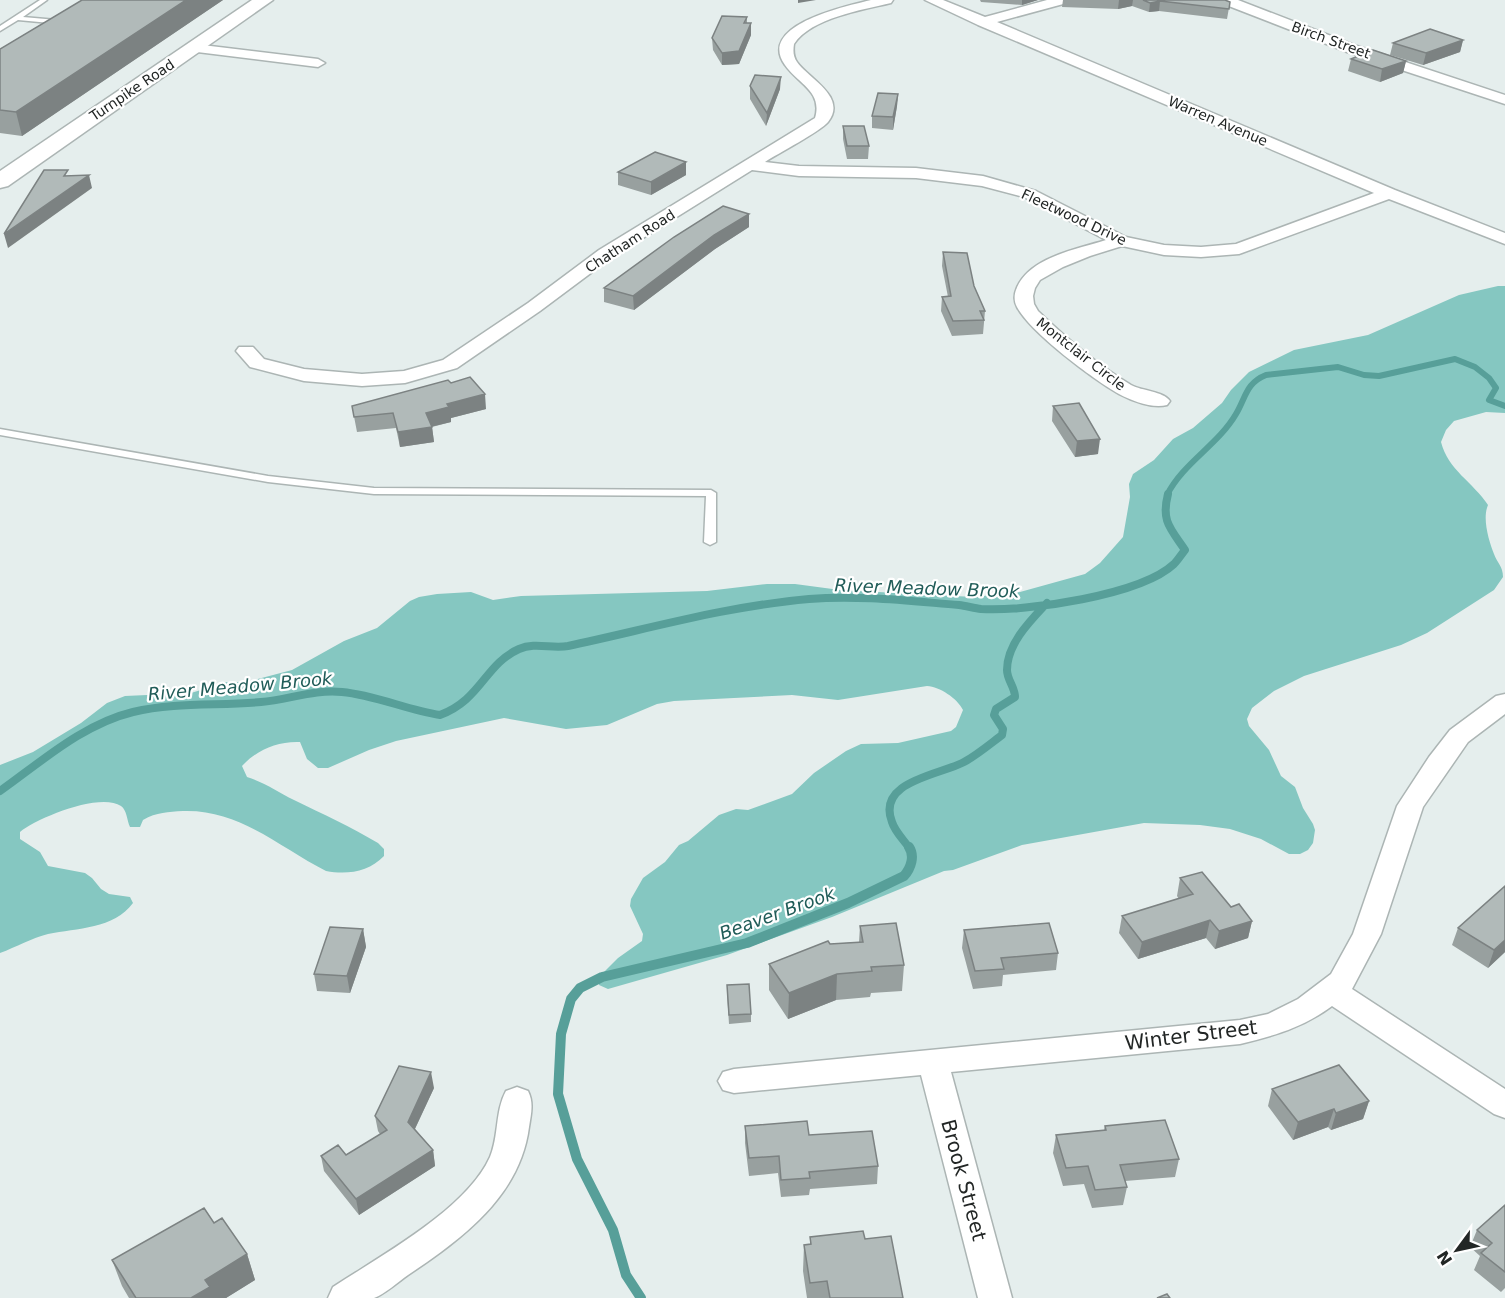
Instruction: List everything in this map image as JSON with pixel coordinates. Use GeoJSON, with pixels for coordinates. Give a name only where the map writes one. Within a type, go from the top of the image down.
{"type":"FeatureCollection","features":[{"type":"Feature","properties":{"kind":"main road","name":"Turnpike Road"},"geometry":{"type":"LineString","coordinates":[[0,181],[264,0]]}},
{"type":"Feature","properties":{"kind":"street","name":"Chatham Road"},"geometry":{"type":"LineString","coordinates":[[246,351],[257,363],[304,375],[381,381],[430,371],[465,355],[605,254],[822,120],[826,112],[826,102],[821,93],[788,59],[785,50],[788,40],[795,32],[820,20],[886,0]]}},
{"type":"Feature","properties":{"kind":"street","name":"Warren Avenue"},"geometry":{"type":"LineString","coordinates":[[932,0],[1389,193],[1505,239]]}},
{"type":"Feature","properties":{"kind":"street"},"geometry":{"type":"LineString","coordinates":[[983,22],[1062,0]]}},
{"type":"Feature","properties":{"kind":"street","name":"Birch Street"},"geometry":{"type":"LineString","coordinates":[[1226,0],[1352,49],[1505,100]]}},
{"type":"Feature","properties":{"kind":"street"},"geometry":{"type":"LineString","coordinates":[[194,48],[318,63]]}},
{"type":"Feature","properties":{"kind":"street","name":"Fleetwood Drive"},"geometry":{"type":"LineString","coordinates":[[750,165],[799,171],[916,173],[983,181],[1030,194],[1121,241],[1182,251],[1213,252],[1239,249],[1389,193]]}},
{"type":"Feature","properties":{"kind":"street","name":"Montclair Circle"},"geometry":{"type":"LineString","coordinates":[[1121,241],[1062,261],[1040,272],[1026,287],[1023,300],[1029,312],[1043,326],[1120,386],[1160,401]]}},
{"type":"Feature","properties":{"kind":"street","name":"Winter Street"},"geometry":{"type":"LineString","coordinates":[[734,1081],[1240,1032],[1275,1024],[1309,1007],[1341,982],[1367,934],[1410,806],[1459,736],[1502,709]]}},
{"type":"Feature","properties":{"kind":"street"},"geometry":{"type":"LineString","coordinates":[[1331,990],[1505,1105]]}},
{"type":"Feature","properties":{"kind":"street","name":"Brook Street"},"geometry":{"type":"LineString","coordinates":[[933,1061],[995,1298]]}},
{"type":"Feature","properties":{"kind":"street"},"geometry":{"type":"LineString","coordinates":[[345,1298],[462,1217],[489,1189],[507,1158],[517,1100]]}},
{"type":"Feature","properties":{"kind":"lane"},"geometry":{"type":"LineString","coordinates":[[0,29],[44,0]]}},
{"type":"Feature","properties":{"kind":"lane"},"geometry":{"type":"LineString","coordinates":[[18,18],[57,22],[47,28]]}},
{"type":"Feature","properties":{"kind":"lane"},"geometry":{"type":"LineString","coordinates":[[0,432],[268,479],[374,491],[711,493],[710,542]]}},
{"type":"Feature","properties":{"kind":"shaded area"},"geometry":{"type":"Polygon","coordinates":[[[1505,286],[1505,413],[1486,412],[1454,421],[1446,430],[1441,442],[1449,460],[1488,505],[1487,530],[1503,577],[1494,590],[1427,633],[1401,645],[1304,676],[1274,691],[1252,708],[1247,719],[1249,726],[1269,750],[1281,776],[1295,787],[1315,830],[1313,843],[1308,850],[1300,854],[1289,854],[1261,839],[1230,829],[1200,825],[1144,823],[1022,845],[953,870],[944,871],[832,917],[727,955],[608,989],[599,985],[599,977],[618,958],[642,941],[643,934],[630,906],[631,899],[643,878],[665,862],[679,845],[688,841],[719,815],[736,809],[748,810],[792,794],[814,773],[846,751],[861,744],[898,743],[951,731],[956,727],[963,710],[948,694],[927,686],[838,700],[792,695],[674,701],[657,704],[607,725],[566,729],[504,718],[396,741],[328,768],[318,768],[307,759],[300,742],[283,743],[261,751],[242,766],[247,777],[265,784],[378,843],[384,849],[384,856],[372,866],[357,871],[342,873],[326,871],[258,831],[222,816],[203,812],[167,812],[148,817],[143,820],[140,827],[130,827],[126,813],[121,806],[99,802],[69,808],[28,826],[20,832],[20,839],[40,852],[48,866],[85,873],[109,894],[130,897],[133,903],[125,912],[105,923],[48,934],[0,953],[0,765],[33,752],[81,723],[107,703],[125,696],[191,693],[227,682],[246,682],[292,670],[344,641],[377,628],[410,601],[437,594],[471,592],[493,600],[521,596],[707,591],[767,584],[795,584],[840,590],[974,597],[1020,592],[1085,574],[1100,563],[1123,537],[1130,497],[1129,484],[1133,474],[1154,460],[1173,439],[1193,428],[1222,403],[1249,372],[1294,350],[1368,335],[1459,295],[1505,286]]]}},
{"type":"Feature","properties":{"kind":"building"},"geometry":{"type":"Polygon","coordinates":[[[82,0],[186,0],[16,112],[0,110],[0,49],[82,0]]]}},
{"type":"Feature","properties":{"kind":"building"},"geometry":{"type":"Polygon","coordinates":[[[1143,0],[1225,0],[1230,2],[1229,9],[1160,1],[1150,3],[1143,0]]]}},
{"type":"Feature","properties":{"kind":"building"},"geometry":{"type":"Polygon","coordinates":[[[722,16],[747,17],[744,23],[751,23],[739,51],[722,53],[712,38],[722,16]]]}},
{"type":"Feature","properties":{"kind":"building"},"geometry":{"type":"Polygon","coordinates":[[[1430,29],[1463,40],[1426,53],[1393,43],[1430,29]]]}},
{"type":"Feature","properties":{"kind":"building"},"geometry":{"type":"Polygon","coordinates":[[[1373,50],[1406,61],[1382,69],[1351,59],[1373,50]]]}},
{"type":"Feature","properties":{"kind":"building"},"geometry":{"type":"Polygon","coordinates":[[[755,75],[781,77],[767,113],[750,86],[755,75]]]}},
{"type":"Feature","properties":{"kind":"building"},"geometry":{"type":"Polygon","coordinates":[[[878,93],[898,94],[893,117],[872,116],[878,93]]]}},
{"type":"Feature","properties":{"kind":"building"},"geometry":{"type":"Polygon","coordinates":[[[843,126],[864,126],[869,146],[847,146],[843,126]]]}},
{"type":"Feature","properties":{"kind":"building"},"geometry":{"type":"Polygon","coordinates":[[[655,152],[686,162],[651,182],[618,172],[655,152]]]}},
{"type":"Feature","properties":{"kind":"building"},"geometry":{"type":"Polygon","coordinates":[[[44,170],[68,170],[64,176],[89,175],[4,234],[44,170]]]}},
{"type":"Feature","properties":{"kind":"building"},"geometry":{"type":"Polygon","coordinates":[[[723,206],[749,214],[714,235],[633,296],[604,288],[674,237],[723,206]]]}},
{"type":"Feature","properties":{"kind":"building"},"geometry":{"type":"Polygon","coordinates":[[[943,252],[967,253],[974,286],[985,311],[980,311],[984,320],[953,321],[942,297],[951,296],[943,252]]]}},
{"type":"Feature","properties":{"kind":"building"},"geometry":{"type":"Polygon","coordinates":[[[470,377],[485,394],[447,404],[449,407],[426,413],[432,427],[398,432],[393,413],[354,417],[352,406],[448,380],[451,383],[470,377]]]}},
{"type":"Feature","properties":{"kind":"building"},"geometry":{"type":"Polygon","coordinates":[[[1079,403],[1100,439],[1077,441],[1053,406],[1079,403]]]}},
{"type":"Feature","properties":{"kind":"building"},"geometry":{"type":"Polygon","coordinates":[[[1202,872],[1231,907],[1239,904],[1252,921],[1219,931],[1210,920],[1142,942],[1122,916],[1193,894],[1180,878],[1202,872]]]}},
{"type":"Feature","properties":{"kind":"building"},"geometry":{"type":"Polygon","coordinates":[[[1505,886],[1505,940],[1494,950],[1458,928],[1505,886]]]}},
{"type":"Feature","properties":{"kind":"building"},"geometry":{"type":"Polygon","coordinates":[[[896,923],[904,965],[871,967],[872,971],[837,974],[789,993],[769,964],[828,941],[830,944],[863,942],[860,926],[896,923]]]}},
{"type":"Feature","properties":{"kind":"building"},"geometry":{"type":"Polygon","coordinates":[[[1049,923],[1058,953],[1001,958],[1004,969],[975,971],[964,930],[1049,923]]]}},
{"type":"Feature","properties":{"kind":"building"},"geometry":{"type":"Polygon","coordinates":[[[330,927],[363,929],[347,976],[314,974],[330,927]]]}},
{"type":"Feature","properties":{"kind":"building"},"geometry":{"type":"Polygon","coordinates":[[[749,984],[751,1014],[729,1015],[727,985],[749,984]]]}},
{"type":"Feature","properties":{"kind":"building"},"geometry":{"type":"Polygon","coordinates":[[[1339,1065],[1369,1101],[1336,1113],[1334,1109],[1298,1122],[1272,1089],[1339,1065]]]}},
{"type":"Feature","properties":{"kind":"building"},"geometry":{"type":"Polygon","coordinates":[[[399,1066],[431,1072],[408,1122],[433,1150],[356,1199],[321,1156],[338,1145],[346,1155],[387,1130],[375,1116],[399,1066]]]}},
{"type":"Feature","properties":{"kind":"building"},"geometry":{"type":"Polygon","coordinates":[[[1165,1120],[1179,1159],[1120,1165],[1127,1187],[1095,1190],[1088,1166],[1066,1168],[1056,1135],[1106,1130],[1105,1126],[1165,1120]]]}},
{"type":"Feature","properties":{"kind":"building"},"geometry":{"type":"Polygon","coordinates":[[[807,1121],[809,1135],[872,1131],[878,1166],[809,1172],[810,1178],[781,1180],[779,1156],[749,1158],[745,1126],[807,1121]]]}},
{"type":"Feature","properties":{"kind":"building"},"geometry":{"type":"Polygon","coordinates":[[[1505,1205],[1505,1272],[1481,1253],[1492,1243],[1477,1230],[1505,1205]]]}},
{"type":"Feature","properties":{"kind":"building"},"geometry":{"type":"Polygon","coordinates":[[[204,1208],[214,1223],[222,1218],[247,1254],[205,1280],[210,1287],[191,1298],[136,1298],[112,1260],[204,1208]]]}},
{"type":"Feature","properties":{"kind":"building"},"geometry":{"type":"Polygon","coordinates":[[[863,1231],[865,1239],[891,1236],[903,1298],[830,1298],[827,1281],[810,1283],[804,1245],[811,1244],[810,1237],[863,1231]]]}},
{"type":"Feature","properties":{"kind":"building"},"geometry":{"type":"Polygon","coordinates":[[[1167,1294],[1170,1298],[1157,1298],[1167,1294]]]}},
{"type":"Feature","properties":{"kind":"waterway","name":"River Meadow Brook"},"geometry":{"type":"LineString","coordinates":[[1167,495],[1182,473],[1229,425],[1250,386],[1266,375],[1338,367],[1364,375],[1379,376],[1455,359],[1475,367],[1489,378],[1496,388],[1489,400],[1505,406]]}},
{"type":"Feature","properties":{"kind":"waterway","name":"River Meadow Brook"},"geometry":{"type":"LineString","coordinates":[[1045,605],[1110,593],[1136,585],[1158,575],[1174,564],[1185,550],[1171,530],[1166,518],[1168,494]]}},
{"type":"Feature","properties":{"kind":"waterway","name":"River Meadow Brook"},"geometry":{"type":"LineString","coordinates":[[0,791],[47,756],[97,725],[133,712],[149,709],[181,705],[261,702],[332,691],[367,696],[440,715],[465,700],[498,664],[525,647],[568,646],[718,612],[809,599],[884,599],[981,609],[1045,605]]}},
{"type":"Feature","properties":{"kind":"waterway","name":"Beaver Brook"},"geometry":{"type":"LineString","coordinates":[[910,849],[897,833],[892,822],[890,808],[893,797],[901,788],[913,782],[964,762],[1002,735],[1003,729],[994,715],[996,709],[1015,697],[1008,677],[1008,660],[1015,642],[1045,605]]}},
{"type":"Feature","properties":{"kind":"waterway","name":"Beaver Brook"},"geometry":{"type":"LineString","coordinates":[[641,1298],[626,1275],[613,1230],[577,1159],[558,1094],[561,1034],[571,999],[580,988],[602,977],[747,943],[848,903],[904,876],[911,862],[910,849]]}}]}
